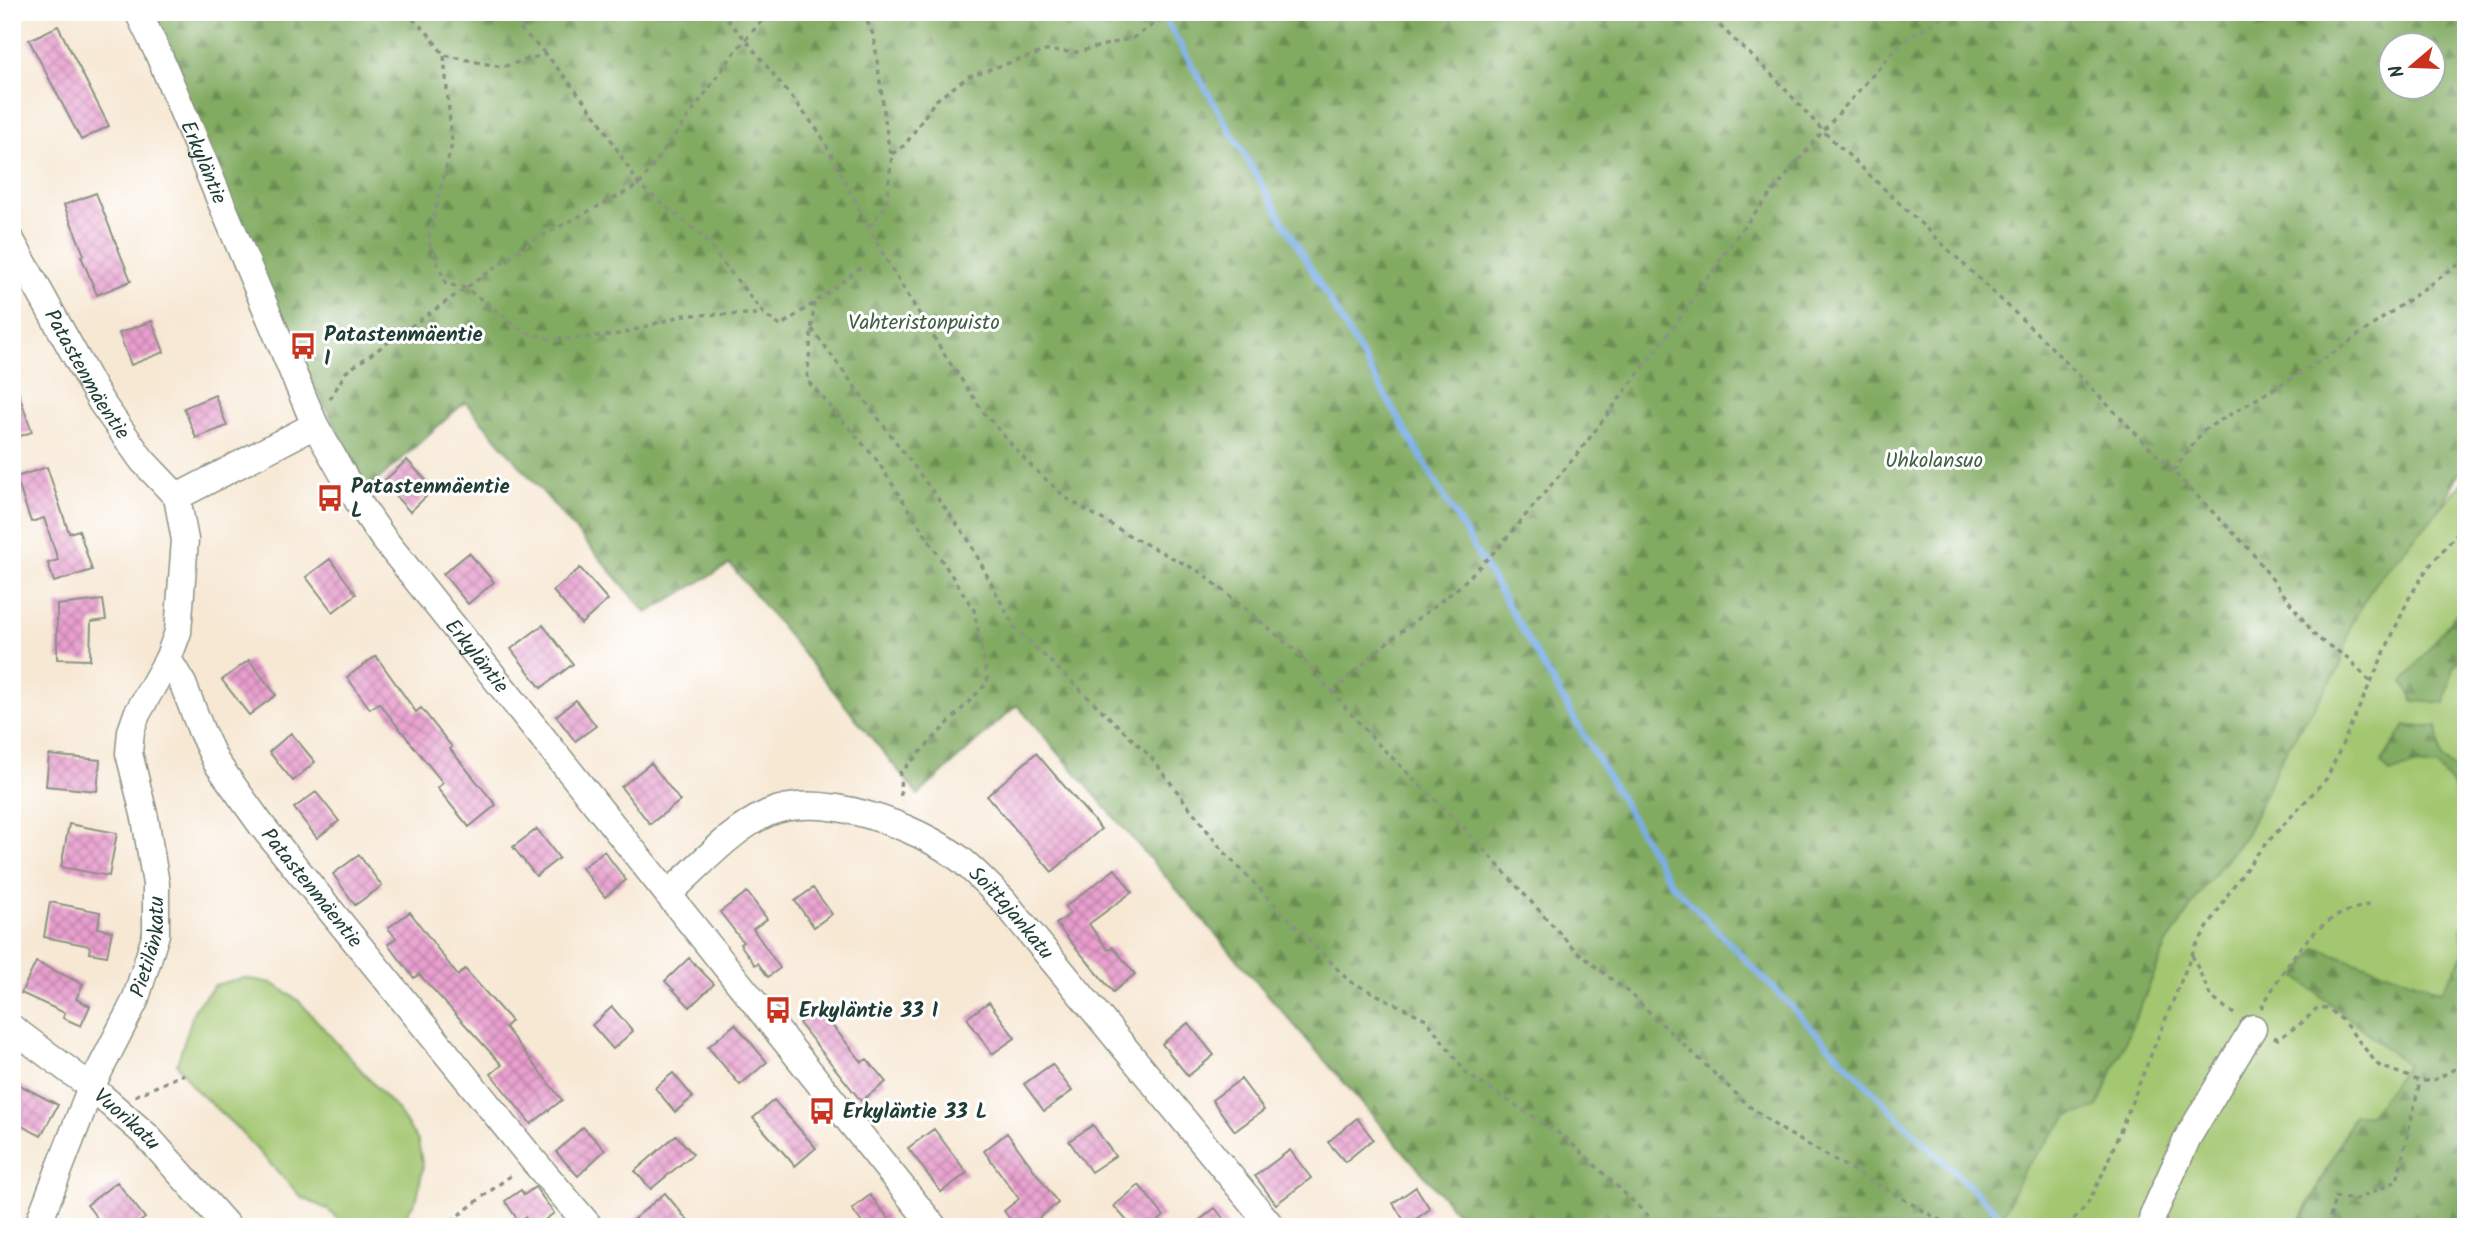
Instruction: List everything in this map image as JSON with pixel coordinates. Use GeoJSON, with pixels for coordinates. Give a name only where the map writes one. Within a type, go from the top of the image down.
{"type":"FeatureCollection","features":[{"type":"Feature","properties":{"kind":"street","name":"Erkyläntie"},"geometry":{"type":"LineString","coordinates":[[138,12],[158,53],[315,425],[359,503],[383,538],[934,1227]]}},
{"type":"Feature","properties":{"kind":"street","name":"Patastenmäentie"},"geometry":{"type":"LineString","coordinates":[[12,242],[101,402],[142,460],[177,497]]}},
{"type":"Feature","properties":{"kind":"street"},"geometry":{"type":"LineString","coordinates":[[168,659],[178,632],[185,540],[177,497],[315,425]]}},
{"type":"Feature","properties":{"kind":"street","name":"Patastenmäentie"},"geometry":{"type":"LineString","coordinates":[[168,659],[183,684],[216,762],[262,826],[590,1227]]}},
{"type":"Feature","properties":{"kind":"street","name":"Pietilänkatu"},"geometry":{"type":"LineString","coordinates":[[37,1227],[91,1087],[135,1001],[156,933],[156,884],[145,818],[129,754],[131,731],[137,714],[168,659]]}},
{"type":"Feature","properties":{"kind":"street","name":"Soittajankatu"},"geometry":{"type":"LineString","coordinates":[[668,894],[748,825],[769,813],[797,805],[823,805],[917,832],[960,859],[1003,900],[1272,1227]]}},
{"type":"Feature","properties":{"kind":"street","name":"Vuorikatu"},"geometry":{"type":"LineString","coordinates":[[12,1028],[91,1087],[146,1135],[228,1227]]}},
{"type":"Feature","properties":{"kind":"street"},"geometry":{"type":"LineString","coordinates":[[2151,1227],[2153,1215],[2188,1137],[2253,1028]]}},
{"type":"Feature","properties":{"kind":"path"},"geometry":{"type":"LineString","coordinates":[[405,12],[428,32],[444,55],[452,144],[428,240],[446,284],[466,288],[523,331],[553,340],[621,334],[684,315],[764,314]]}},
{"type":"Feature","properties":{"kind":"path"},"geometry":{"type":"LineString","coordinates":[[510,12],[514,23],[547,54],[597,117],[639,185],[700,234],[764,314],[780,326],[864,265]]}},
{"type":"Feature","properties":{"kind":"path"},"geometry":{"type":"LineString","coordinates":[[720,12],[746,40],[820,134],[869,228],[946,357],[984,413],[1027,462],[1066,498],[1132,537],[1202,573],[1296,651],[1375,741],[1464,828],[1575,950],[1629,993],[1749,1106],[1779,1128],[1952,1227]]}},
{"type":"Feature","properties":{"kind":"path"},"geometry":{"type":"LineString","coordinates":[[315,425],[346,372],[534,240],[639,185],[769,12]]}},
{"type":"Feature","properties":{"kind":"path"},"geometry":{"type":"LineString","coordinates":[[863,12],[874,37],[889,149],[892,154],[886,206],[869,228]]}},
{"type":"Feature","properties":{"kind":"path"},"geometry":{"type":"LineString","coordinates":[[1706,12],[1774,77],[1823,131],[2046,342],[2250,550],[2318,638],[2348,658],[2371,682]]}},
{"type":"Feature","properties":{"kind":"path"},"geometry":{"type":"LineString","coordinates":[[1332,693],[1384,645],[1459,587],[1498,548],[1579,452],[1675,325],[1741,230],[1823,131],[1902,42],[1951,12]]}},
{"type":"Feature","properties":{"kind":"path"},"geometry":{"type":"LineString","coordinates":[[892,154],[905,145],[935,101],[969,76],[1046,51],[1077,52],[1132,37],[1171,13]]}},
{"type":"Feature","properties":{"kind":"path"},"geometry":{"type":"LineString","coordinates":[[444,55],[502,67],[547,54]]}},
{"type":"Feature","properties":{"kind":"path"},"geometry":{"type":"LineString","coordinates":[[2173,471],[2204,430],[2332,354],[2466,259]]}},
{"type":"Feature","properties":{"kind":"path"},"geometry":{"type":"LineString","coordinates":[[814,303],[807,380],[876,459],[974,610],[988,682],[900,773],[902,810]]}},
{"type":"Feature","properties":{"kind":"path"},"geometry":{"type":"LineString","coordinates":[[812,329],[968,539],[1014,627],[1150,756],[1223,851],[1349,981],[1426,1018],[1467,1074],[1566,1138],[1660,1227]]}},
{"type":"Feature","properties":{"kind":"path"},"geometry":{"type":"LineString","coordinates":[[2067,1227],[2087,1205],[2103,1173],[2192,955],[2231,888],[2254,858],[2327,778],[2409,598],[2427,569],[2466,523]]}},
{"type":"Feature","properties":{"kind":"path"},"geometry":{"type":"LineString","coordinates":[[2253,1028],[2259,1011],[2289,963],[2312,934],[2338,916],[2373,903]]}},
{"type":"Feature","properties":{"kind":"path"},"geometry":{"type":"LineString","coordinates":[[2192,955],[2211,997],[2253,1028],[2278,1039],[2303,1022],[2318,1007],[2328,1007],[2342,1020],[2378,1065],[2420,1082],[2432,1081],[2466,1063]]}},
{"type":"Feature","properties":{"kind":"path"},"geometry":{"type":"LineString","coordinates":[[113,1106],[184,1074]]}},
{"type":"Feature","properties":{"kind":"path"},"geometry":{"type":"LineString","coordinates":[[2328,1227],[2335,1197],[2355,1200],[2397,1181],[2420,1082]]}},
{"type":"Feature","properties":{"kind":"path"},"geometry":{"type":"LineString","coordinates":[[443,1227],[532,1159]]}},
{"type":"Feature","properties":{"kind":"green space"},"geometry":{"type":"Polygon","coordinates":[[[132,12],[2466,12],[2466,468],[2458,475],[2444,502],[2351,624],[2340,667],[2283,755],[2247,833],[2202,890],[2167,944],[2097,1108],[2023,1171],[1998,1227],[1469,1227],[1017,705],[918,795],[730,564],[647,613],[465,402],[368,489],[230,223],[132,12]]]}},
{"type":"Feature","properties":{"kind":"green space"},"geometry":{"type":"Polygon","coordinates":[[[2466,479],[2466,601],[2403,682],[2414,701],[2445,703],[2453,667],[2466,653],[2466,776],[2442,759],[2437,727],[2405,726],[2381,763],[2390,773],[2414,765],[2438,767],[2454,787],[2459,814],[2466,828],[2466,920],[2461,929],[2464,954],[2442,991],[2316,948],[2297,977],[2407,1065],[2370,1115],[2354,1115],[2297,1227],[1998,1227],[2023,1171],[2068,1116],[2097,1108],[2167,944],[2202,890],[2247,833],[2283,755],[2340,667],[2351,624],[2375,583],[2466,479]]]}},
{"type":"Feature","properties":{"kind":"green space"},"geometry":{"type":"Polygon","coordinates":[[[2466,601],[2466,653],[2453,667],[2446,703],[2414,706],[2403,682],[2466,601]]]}},
{"type":"Feature","properties":{"kind":"green space"},"geometry":{"type":"Polygon","coordinates":[[[2405,726],[2437,727],[2442,759],[2466,776],[2466,828],[2459,814],[2454,787],[2414,765],[2390,773],[2381,763],[2405,726]]]}},
{"type":"Feature","properties":{"kind":"green space"},"geometry":{"type":"Polygon","coordinates":[[[2466,920],[2466,1227],[2299,1227],[2354,1115],[2297,977],[2316,948],[2442,990],[2464,954],[2461,929],[2466,920]]]}},
{"type":"Feature","properties":{"kind":"green space"},"geometry":{"type":"Polygon","coordinates":[[[244,978],[272,983],[299,1001],[398,1111],[418,1141],[423,1167],[417,1198],[405,1217],[384,1226],[360,1227],[342,1222],[327,1209],[302,1198],[235,1126],[192,1086],[177,1064],[195,1008],[215,985],[244,978]]]}},
{"type":"Feature","properties":{"kind":"building"},"geometry":{"type":"Polygon","coordinates":[[[58,26],[109,126],[81,140],[29,40],[58,26]]]}},
{"type":"Feature","properties":{"kind":"building"},"geometry":{"type":"Polygon","coordinates":[[[96,193],[131,281],[97,295],[64,205],[96,193]]]}},
{"type":"Feature","properties":{"kind":"building"},"geometry":{"type":"Polygon","coordinates":[[[152,321],[164,352],[131,365],[119,333],[152,321]]]}},
{"type":"Feature","properties":{"kind":"building"},"geometry":{"type":"Polygon","coordinates":[[[15,383],[32,432],[12,439],[12,384],[15,383]]]}},
{"type":"Feature","properties":{"kind":"building"},"geometry":{"type":"Polygon","coordinates":[[[215,395],[227,426],[196,438],[184,408],[215,395]]]}},
{"type":"Feature","properties":{"kind":"building"},"geometry":{"type":"Polygon","coordinates":[[[407,460],[434,489],[410,512],[383,482],[407,460]]]}},
{"type":"Feature","properties":{"kind":"building"},"geometry":{"type":"Polygon","coordinates":[[[47,467],[69,533],[79,530],[92,570],[54,582],[48,563],[58,560],[44,518],[31,522],[16,477],[47,467]]]}},
{"type":"Feature","properties":{"kind":"building"},"geometry":{"type":"Polygon","coordinates":[[[469,553],[494,582],[468,604],[443,574],[469,553]]]}},
{"type":"Feature","properties":{"kind":"building"},"geometry":{"type":"Polygon","coordinates":[[[330,559],[356,594],[333,612],[306,577],[330,559]]]}},
{"type":"Feature","properties":{"kind":"building"},"geometry":{"type":"Polygon","coordinates":[[[580,568],[608,600],[581,624],[553,591],[580,568]]]}},
{"type":"Feature","properties":{"kind":"building"},"geometry":{"type":"Polygon","coordinates":[[[103,600],[106,620],[91,622],[90,660],[57,659],[57,605],[103,600]]]}},
{"type":"Feature","properties":{"kind":"building"},"geometry":{"type":"Polygon","coordinates":[[[543,625],[573,664],[541,688],[511,649],[543,625]]]}},
{"type":"Feature","properties":{"kind":"building"},"geometry":{"type":"Polygon","coordinates":[[[376,656],[416,712],[421,708],[452,747],[450,749],[496,805],[469,827],[437,788],[443,783],[379,703],[370,709],[347,677],[376,656]]]}},
{"type":"Feature","properties":{"kind":"building"},"geometry":{"type":"Polygon","coordinates":[[[249,660],[276,695],[249,715],[222,680],[249,660]]]}},
{"type":"Feature","properties":{"kind":"building"},"geometry":{"type":"Polygon","coordinates":[[[576,700],[596,726],[575,741],[556,716],[576,700]]]}},
{"type":"Feature","properties":{"kind":"building"},"geometry":{"type":"Polygon","coordinates":[[[291,733],[315,762],[293,781],[269,752],[291,733]]]}},
{"type":"Feature","properties":{"kind":"building"},"geometry":{"type":"Polygon","coordinates":[[[1036,753],[1101,829],[1052,872],[987,796],[1036,753]]]}},
{"type":"Feature","properties":{"kind":"building"},"geometry":{"type":"Polygon","coordinates":[[[49,755],[100,760],[97,791],[46,786],[49,755]]]}},
{"type":"Feature","properties":{"kind":"building"},"geometry":{"type":"Polygon","coordinates":[[[651,763],[680,801],[650,824],[621,787],[651,763]]]}},
{"type":"Feature","properties":{"kind":"building"},"geometry":{"type":"Polygon","coordinates":[[[316,792],[339,821],[317,838],[294,808],[316,792]]]}},
{"type":"Feature","properties":{"kind":"building"},"geometry":{"type":"Polygon","coordinates":[[[69,824],[117,833],[109,876],[61,867],[69,824]]]}},
{"type":"Feature","properties":{"kind":"building"},"geometry":{"type":"Polygon","coordinates":[[[537,829],[559,858],[536,876],[513,847],[537,829]]]}},
{"type":"Feature","properties":{"kind":"building"},"geometry":{"type":"Polygon","coordinates":[[[604,851],[626,880],[605,897],[582,868],[604,851]]]}},
{"type":"Feature","properties":{"kind":"building"},"geometry":{"type":"Polygon","coordinates":[[[359,855],[382,886],[355,905],[333,874],[359,855]]]}},
{"type":"Feature","properties":{"kind":"building"},"geometry":{"type":"Polygon","coordinates":[[[1115,869],[1132,892],[1089,924],[1108,950],[1113,947],[1135,974],[1113,992],[1056,924],[1070,914],[1065,907],[1115,869]]]}},
{"type":"Feature","properties":{"kind":"building"},"geometry":{"type":"Polygon","coordinates":[[[813,888],[832,914],[814,927],[795,901],[813,888]]]}},
{"type":"Feature","properties":{"kind":"building"},"geometry":{"type":"Polygon","coordinates":[[[747,892],[767,919],[753,929],[780,968],[768,977],[758,963],[755,965],[740,944],[743,942],[720,912],[747,892]]]}},
{"type":"Feature","properties":{"kind":"building"},"geometry":{"type":"Polygon","coordinates":[[[50,902],[100,912],[98,928],[112,931],[107,956],[89,953],[90,946],[44,937],[50,902]]]}},
{"type":"Feature","properties":{"kind":"building"},"geometry":{"type":"Polygon","coordinates":[[[410,912],[458,976],[465,969],[511,1021],[505,1027],[562,1100],[531,1124],[491,1074],[502,1065],[419,974],[414,978],[388,944],[396,938],[388,928],[410,912]]]}},
{"type":"Feature","properties":{"kind":"building"},"geometry":{"type":"Polygon","coordinates":[[[689,958],[714,984],[690,1007],[665,981],[689,958]]]}},
{"type":"Feature","properties":{"kind":"building"},"geometry":{"type":"Polygon","coordinates":[[[36,962],[83,984],[76,999],[90,1006],[81,1026],[63,1018],[65,1013],[21,993],[36,962]]]}},
{"type":"Feature","properties":{"kind":"building"},"geometry":{"type":"Polygon","coordinates":[[[989,1002],[1015,1038],[992,1054],[967,1018],[989,1002]]]}},
{"type":"Feature","properties":{"kind":"building"},"geometry":{"type":"Polygon","coordinates":[[[612,1007],[633,1031],[613,1049],[592,1025],[612,1007]]]}},
{"type":"Feature","properties":{"kind":"building"},"geometry":{"type":"Polygon","coordinates":[[[818,1008],[862,1062],[867,1059],[886,1082],[861,1101],[799,1023],[818,1008]]]}},
{"type":"Feature","properties":{"kind":"building"},"geometry":{"type":"Polygon","coordinates":[[[1188,1023],[1214,1055],[1188,1076],[1162,1044],[1188,1023]]]}},
{"type":"Feature","properties":{"kind":"building"},"geometry":{"type":"Polygon","coordinates":[[[735,1024],[767,1062],[740,1085],[708,1047],[735,1024]]]}},
{"type":"Feature","properties":{"kind":"building"},"geometry":{"type":"Polygon","coordinates":[[[1052,1064],[1072,1091],[1044,1111],[1024,1084],[1052,1064]]]}},
{"type":"Feature","properties":{"kind":"building"},"geometry":{"type":"Polygon","coordinates":[[[673,1073],[693,1097],[675,1112],[655,1088],[673,1073]]]}},
{"type":"Feature","properties":{"kind":"building"},"geometry":{"type":"Polygon","coordinates":[[[1241,1079],[1264,1110],[1235,1131],[1212,1100],[1241,1079]]]}},
{"type":"Feature","properties":{"kind":"building"},"geometry":{"type":"Polygon","coordinates":[[[12,1081],[58,1105],[41,1136],[12,1121],[12,1081]]]}},
{"type":"Feature","properties":{"kind":"building"},"geometry":{"type":"Polygon","coordinates":[[[774,1100],[816,1148],[795,1166],[753,1118],[774,1100]]]}},
{"type":"Feature","properties":{"kind":"building"},"geometry":{"type":"Polygon","coordinates":[[[1357,1118],[1373,1139],[1345,1162],[1328,1142],[1357,1118]]]}},
{"type":"Feature","properties":{"kind":"building"},"geometry":{"type":"Polygon","coordinates":[[[1093,1125],[1115,1156],[1091,1172],[1069,1141],[1093,1125]]]}},
{"type":"Feature","properties":{"kind":"building"},"geometry":{"type":"Polygon","coordinates":[[[583,1127],[605,1150],[578,1176],[556,1152],[583,1127]]]}},
{"type":"Feature","properties":{"kind":"building"},"geometry":{"type":"Polygon","coordinates":[[[934,1129],[967,1173],[941,1192],[908,1148],[934,1129]]]}},
{"type":"Feature","properties":{"kind":"building"},"geometry":{"type":"Polygon","coordinates":[[[1007,1133],[1058,1203],[1028,1227],[1016,1227],[1004,1211],[1019,1199],[984,1151],[1007,1133]]]}},
{"type":"Feature","properties":{"kind":"building"},"geometry":{"type":"Polygon","coordinates":[[[676,1135],[693,1154],[651,1189],[635,1171],[676,1135]]]}},
{"type":"Feature","properties":{"kind":"building"},"geometry":{"type":"Polygon","coordinates":[[[1290,1150],[1311,1178],[1276,1204],[1255,1176],[1290,1150]]]}},
{"type":"Feature","properties":{"kind":"building"},"geometry":{"type":"Polygon","coordinates":[[[117,1182],[145,1218],[133,1227],[104,1227],[87,1205],[117,1182]]]}},
{"type":"Feature","properties":{"kind":"building"},"geometry":{"type":"Polygon","coordinates":[[[1139,1185],[1164,1216],[1151,1227],[1132,1227],[1114,1206],[1139,1185]]]}},
{"type":"Feature","properties":{"kind":"building"},"geometry":{"type":"Polygon","coordinates":[[[535,1187],[554,1213],[532,1227],[525,1217],[519,1222],[505,1201],[521,1190],[524,1195],[535,1187]]]}},
{"type":"Feature","properties":{"kind":"building"},"geometry":{"type":"Polygon","coordinates":[[[1416,1187],[1430,1209],[1407,1225],[1393,1203],[1416,1187]]]}},
{"type":"Feature","properties":{"kind":"building"},"geometry":{"type":"Polygon","coordinates":[[[665,1193],[693,1227],[624,1227],[665,1193]]]}},
{"type":"Feature","properties":{"kind":"building"},"geometry":{"type":"Polygon","coordinates":[[[870,1195],[889,1219],[879,1227],[865,1227],[852,1209],[870,1195]]]}},
{"type":"Feature","properties":{"kind":"building"},"geometry":{"type":"Polygon","coordinates":[[[1215,1208],[1230,1227],[1191,1227],[1215,1208]]]}},
{"type":"Feature","properties":{"kind":"waterway"},"geometry":{"type":"LineString","coordinates":[[1161,12],[1669,881],[1906,1125],[2011,1226]]}},
{"type":"Feature","properties":{"kind":"place","name":"Patastenmäentie I"},"geometry":{"type":"Point","coordinates":[303,346]}},
{"type":"Feature","properties":{"kind":"place","name":"Patastenmäentie L"},"geometry":{"type":"Point","coordinates":[330,498]}},
{"type":"Feature","properties":{"kind":"place","name":"Erkyläntie 33 I"},"geometry":{"type":"Point","coordinates":[778,1010]}},
{"type":"Feature","properties":{"kind":"place","name":"Erkyläntie 33 L"},"geometry":{"type":"Point","coordinates":[822,1111]}},
{"type":"Feature","properties":{"kind":"park label","name":"Vahteristonpuisto"},"geometry":{"type":"Point","coordinates":[924,322]}},
{"type":"Feature","properties":{"kind":"park label","name":"Uhkolansuo"},"geometry":{"type":"Point","coordinates":[1934,460]}}]}
